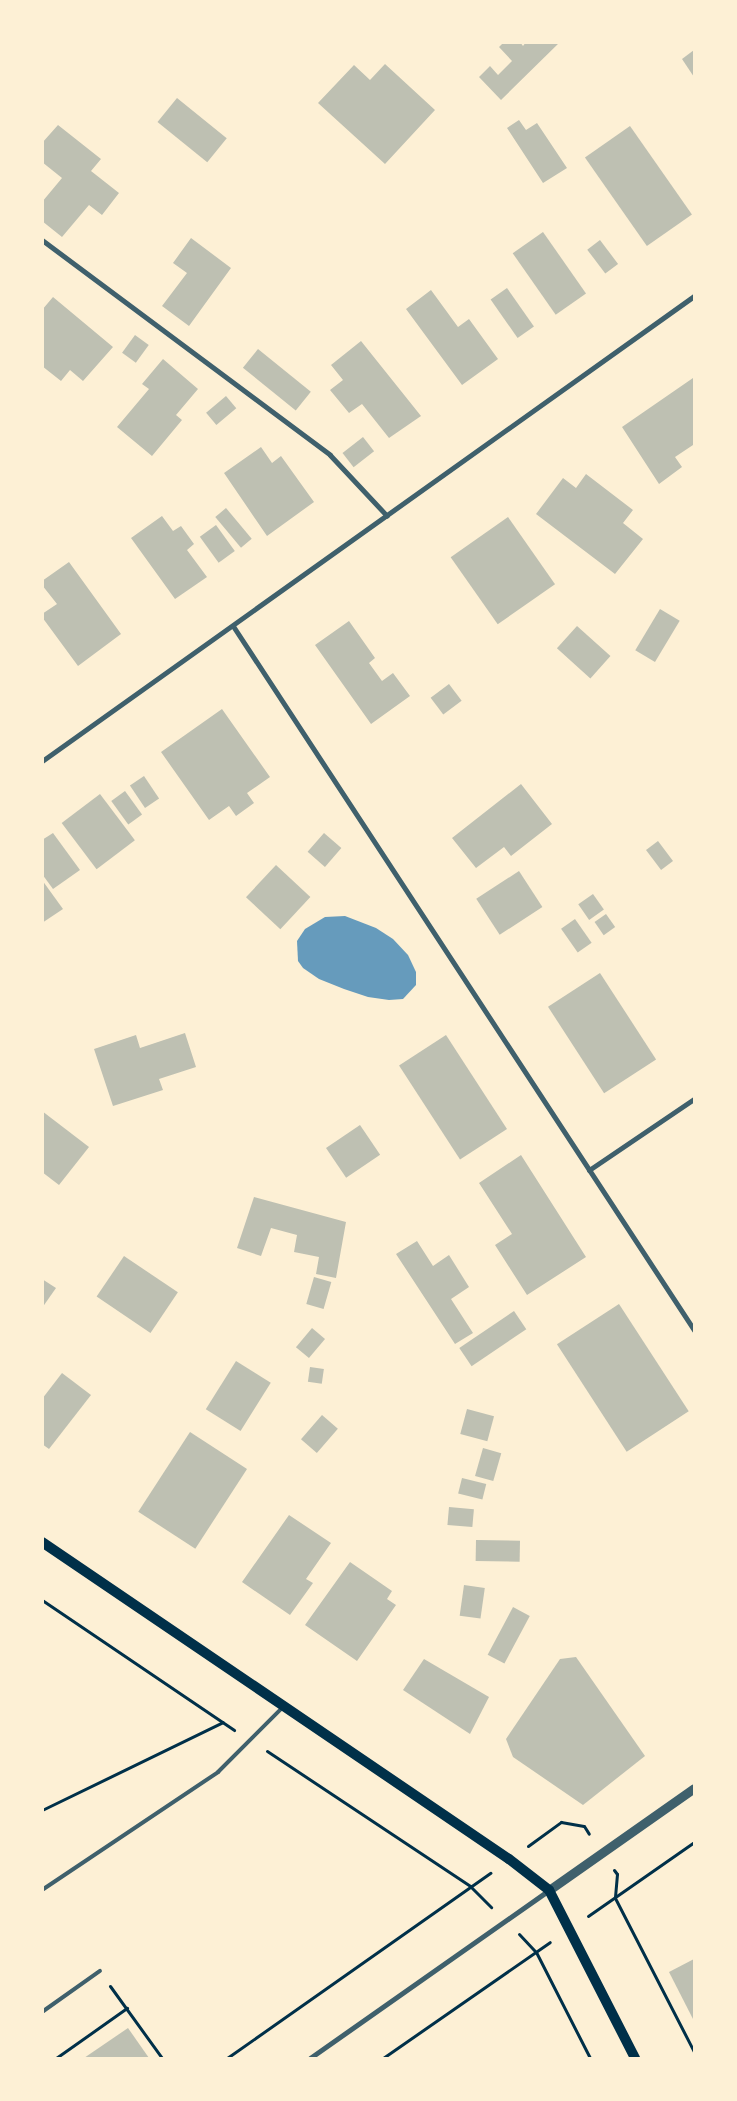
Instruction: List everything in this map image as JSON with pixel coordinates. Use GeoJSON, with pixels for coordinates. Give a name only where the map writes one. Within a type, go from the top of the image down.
{"type":"FeatureCollection","features":[{"type":"Feature","properties":{"kind":"main road"},"geometry":{"type":"LineString","coordinates":[[42,1542],[284,1706],[549,1890],[635,2058]]}},
{"type":"Feature","properties":{"kind":"street"},"geometry":{"type":"LineString","coordinates":[[42,240],[330,455],[387,516]]}},
{"type":"Feature","properties":{"kind":"street"},"geometry":{"type":"LineString","coordinates":[[42,761],[694,296]]}},
{"type":"Feature","properties":{"kind":"street"},"geometry":{"type":"LineString","coordinates":[[233,626],[694,1330]]}},
{"type":"Feature","properties":{"kind":"street"},"geometry":{"type":"LineString","coordinates":[[589,1170],[694,1100]]}},
{"type":"Feature","properties":{"kind":"street"},"geometry":{"type":"LineString","coordinates":[[310,2058],[694,1788]]}},
{"type":"Feature","properties":{"kind":"lane"},"geometry":{"type":"LineString","coordinates":[[42,1890],[218,1772],[284,1706]]}},
{"type":"Feature","properties":{"kind":"lane"},"geometry":{"type":"LineString","coordinates":[[42,2012],[100,1971]]}},
{"type":"Feature","properties":{"kind":"path"},"geometry":{"type":"LineString","coordinates":[[42,1600],[470,1886],[536,1952],[590,2058]]}},
{"type":"Feature","properties":{"kind":"path"},"geometry":{"type":"LineString","coordinates":[[42,1810],[223,1722]]}},
{"type":"Feature","properties":{"kind":"path"},"geometry":{"type":"LineString","coordinates":[[227,2058],[561,1822],[584,1826],[617,1874],[615,1898],[694,2052]]}},
{"type":"Feature","properties":{"kind":"path"},"geometry":{"type":"LineString","coordinates":[[383,2058],[694,1842]]}},
{"type":"Feature","properties":{"kind":"path"},"geometry":{"type":"LineString","coordinates":[[100,1971],[162,2058]]}},
{"type":"Feature","properties":{"kind":"path"},"geometry":{"type":"LineString","coordinates":[[56,2058],[127,2008]]}},
{"type":"Feature","properties":{"kind":"water"},"geometry":{"type":"Polygon","coordinates":[[[345,916],[376,928],[393,939],[408,955],[416,972],[416,985],[403,999],[389,1000],[368,997],[344,989],[319,979],[303,968],[298,961],[297,941],[305,929],[325,917],[345,916]]]}},
{"type":"Feature","properties":{"kind":"building"},"geometry":{"type":"Polygon","coordinates":[[[504,42],[520,42],[523,46],[526,42],[560,42],[501,100],[479,77],[490,66],[498,75],[512,61],[499,47],[504,42]]]}},
{"type":"Feature","properties":{"kind":"building"},"geometry":{"type":"Polygon","coordinates":[[[694,50],[694,77],[682,59],[694,50]]]}},
{"type":"Feature","properties":{"kind":"building"},"geometry":{"type":"Polygon","coordinates":[[[385,64],[435,110],[385,164],[318,103],[354,65],[370,80],[385,64]]]}},
{"type":"Feature","properties":{"kind":"building"},"geometry":{"type":"Polygon","coordinates":[[[177,98],[227,138],[207,162],[157,122],[177,98]]]}},
{"type":"Feature","properties":{"kind":"building"},"geometry":{"type":"Polygon","coordinates":[[[519,120],[526,130],[537,123],[567,168],[543,183],[507,128],[519,120]]]}},
{"type":"Feature","properties":{"kind":"building"},"geometry":{"type":"Polygon","coordinates":[[[58,125],[101,159],[91,171],[119,193],[102,215],[89,205],[62,237],[42,221],[42,202],[62,178],[42,162],[42,143],[58,125]]]}},
{"type":"Feature","properties":{"kind":"building"},"geometry":{"type":"Polygon","coordinates":[[[630,126],[692,214],[647,246],[585,158],[630,126]]]}},
{"type":"Feature","properties":{"kind":"building"},"geometry":{"type":"Polygon","coordinates":[[[543,232],[586,293],[556,315],[513,253],[543,232]]]}},
{"type":"Feature","properties":{"kind":"building"},"geometry":{"type":"Polygon","coordinates":[[[191,238],[231,268],[189,326],[162,306],[187,273],[173,263],[191,238]]]}},
{"type":"Feature","properties":{"kind":"building"},"geometry":{"type":"Polygon","coordinates":[[[600,240],[618,264],[605,274],[587,250],[600,240]]]}},
{"type":"Feature","properties":{"kind":"building"},"geometry":{"type":"Polygon","coordinates":[[[507,288],[534,327],[518,338],[491,299],[507,288]]]}},
{"type":"Feature","properties":{"kind":"building"},"geometry":{"type":"Polygon","coordinates":[[[431,290],[458,327],[469,319],[498,359],[462,385],[406,309],[431,290]]]}},
{"type":"Feature","properties":{"kind":"building"},"geometry":{"type":"Polygon","coordinates":[[[53,297],[113,347],[83,381],[70,370],[61,381],[42,366],[42,310],[53,297]]]}},
{"type":"Feature","properties":{"kind":"building"},"geometry":{"type":"Polygon","coordinates":[[[135,335],[149,345],[136,363],[122,353],[135,335]]]}},
{"type":"Feature","properties":{"kind":"building"},"geometry":{"type":"Polygon","coordinates":[[[361,341],[421,416],[389,438],[362,404],[349,413],[330,390],[343,380],[331,365],[361,341]]]}},
{"type":"Feature","properties":{"kind":"building"},"geometry":{"type":"Polygon","coordinates":[[[258,349],[311,392],[296,410],[243,368],[258,349]]]}},
{"type":"Feature","properties":{"kind":"building"},"geometry":{"type":"Polygon","coordinates":[[[163,359],[198,389],[176,415],[182,420],[152,456],[117,427],[149,389],[142,384],[163,359]]]}},
{"type":"Feature","properties":{"kind":"building"},"geometry":{"type":"Polygon","coordinates":[[[693,378],[694,448],[693,445],[675,457],[682,467],[659,484],[622,427],[693,378]]]}},
{"type":"Feature","properties":{"kind":"building"},"geometry":{"type":"Polygon","coordinates":[[[226,396],[236,408],[216,425],[206,413],[226,396]]]}},
{"type":"Feature","properties":{"kind":"building"},"geometry":{"type":"Polygon","coordinates":[[[363,437],[374,451],[354,467],[343,453],[363,437]]]}},
{"type":"Feature","properties":{"kind":"building"},"geometry":{"type":"Polygon","coordinates":[[[261,447],[272,463],[281,456],[314,502],[267,536],[224,473],[261,447]]]}},
{"type":"Feature","properties":{"kind":"building"},"geometry":{"type":"Polygon","coordinates":[[[586,474],[633,510],[623,523],[643,539],[615,574],[536,514],[563,478],[576,488],[586,474]]]}},
{"type":"Feature","properties":{"kind":"building"},"geometry":{"type":"Polygon","coordinates":[[[226,508],[252,539],[241,548],[215,517],[226,508]]]}},
{"type":"Feature","properties":{"kind":"building"},"geometry":{"type":"Polygon","coordinates":[[[162,516],[173,531],[181,526],[194,544],[187,550],[207,577],[175,599],[131,538],[162,516]]]}},
{"type":"Feature","properties":{"kind":"building"},"geometry":{"type":"Polygon","coordinates":[[[508,517],[555,584],[498,624],[451,557],[508,517]]]}},
{"type":"Feature","properties":{"kind":"building"},"geometry":{"type":"Polygon","coordinates":[[[216,525],[235,551],[219,563],[200,537],[216,525]]]}},
{"type":"Feature","properties":{"kind":"building"},"geometry":{"type":"Polygon","coordinates":[[[69,562],[121,634],[78,666],[42,617],[42,614],[57,604],[42,585],[42,581],[69,562]]]}},
{"type":"Feature","properties":{"kind":"building"},"geometry":{"type":"Polygon","coordinates":[[[660,609],[680,621],[655,662],[635,650],[660,609]]]}},
{"type":"Feature","properties":{"kind":"building"},"geometry":{"type":"Polygon","coordinates":[[[349,621],[375,658],[369,663],[382,681],[393,673],[410,696],[371,724],[315,645],[349,621]]]}},
{"type":"Feature","properties":{"kind":"building"},"geometry":{"type":"Polygon","coordinates":[[[577,626],[610,656],[590,678],[557,648],[577,626]]]}},
{"type":"Feature","properties":{"kind":"building"},"geometry":{"type":"Polygon","coordinates":[[[449,684],[462,701],[443,715],[431,698],[449,684]]]}},
{"type":"Feature","properties":{"kind":"building"},"geometry":{"type":"Polygon","coordinates":[[[222,709],[270,777],[247,793],[254,803],[236,816],[229,806],[209,820],[161,752],[222,709]]]}},
{"type":"Feature","properties":{"kind":"building"},"geometry":{"type":"Polygon","coordinates":[[[144,776],[159,798],[145,808],[130,786],[144,776]]]}},
{"type":"Feature","properties":{"kind":"building"},"geometry":{"type":"Polygon","coordinates":[[[521,784],[552,824],[511,856],[504,847],[476,868],[452,838],[521,784]]]}},
{"type":"Feature","properties":{"kind":"building"},"geometry":{"type":"Polygon","coordinates":[[[125,791],[142,814],[128,824],[111,801],[125,791]]]}},
{"type":"Feature","properties":{"kind":"building"},"geometry":{"type":"Polygon","coordinates":[[[100,794],[135,840],[97,869],[62,823],[100,794]]]}},
{"type":"Feature","properties":{"kind":"building"},"geometry":{"type":"Polygon","coordinates":[[[53,833],[80,870],[53,889],[42,874],[42,840],[53,833]]]}},
{"type":"Feature","properties":{"kind":"building"},"geometry":{"type":"Polygon","coordinates":[[[324,833],[341,848],[325,867],[308,852],[324,833]]]}},
{"type":"Feature","properties":{"kind":"building"},"geometry":{"type":"Polygon","coordinates":[[[658,841],[673,861],[661,870],[646,850],[658,841]]]}},
{"type":"Feature","properties":{"kind":"building"},"geometry":{"type":"Polygon","coordinates":[[[276,865],[310,897],[280,929],[246,897],[276,865]]]}},
{"type":"Feature","properties":{"kind":"building"},"geometry":{"type":"Polygon","coordinates":[[[519,871],[542,907],[500,935],[476,899],[519,871]]]}},
{"type":"Feature","properties":{"kind":"building"},"geometry":{"type":"Polygon","coordinates":[[[42,880],[63,909],[42,923],[42,880]]]}},
{"type":"Feature","properties":{"kind":"building"},"geometry":{"type":"Polygon","coordinates":[[[593,894],[604,910],[589,920],[578,904],[593,894]]]}},
{"type":"Feature","properties":{"kind":"building"},"geometry":{"type":"Polygon","coordinates":[[[606,914],[615,927],[604,935],[595,922],[606,914]]]}},
{"type":"Feature","properties":{"kind":"building"},"geometry":{"type":"Polygon","coordinates":[[[575,919],[592,943],[578,953],[561,929],[575,919]]]}},
{"type":"Feature","properties":{"kind":"building"},"geometry":{"type":"Polygon","coordinates":[[[600,973],[656,1059],[604,1093],[548,1007],[600,973]]]}},
{"type":"Feature","properties":{"kind":"building"},"geometry":{"type":"Polygon","coordinates":[[[185,1033],[196,1067],[159,1079],[163,1090],[113,1106],[94,1049],[136,1035],[140,1048],[185,1033]]]}},
{"type":"Feature","properties":{"kind":"building"},"geometry":{"type":"Polygon","coordinates":[[[446,1035],[507,1129],[460,1159],[399,1065],[446,1035]]]}},
{"type":"Feature","properties":{"kind":"building"},"geometry":{"type":"Polygon","coordinates":[[[42,1111],[89,1147],[59,1185],[42,1172],[42,1111]]]}},
{"type":"Feature","properties":{"kind":"building"},"geometry":{"type":"Polygon","coordinates":[[[360,1125],[380,1155],[346,1178],[326,1148],[360,1125]]]}},
{"type":"Feature","properties":{"kind":"building"},"geometry":{"type":"Polygon","coordinates":[[[521,1155],[586,1257],[527,1295],[495,1245],[512,1234],[479,1183],[521,1155]]]}},
{"type":"Feature","properties":{"kind":"building"},"geometry":{"type":"Polygon","coordinates":[[[254,1197],[346,1222],[336,1278],[316,1274],[319,1257],[294,1252],[297,1235],[271,1228],[261,1256],[237,1248],[254,1197]]]}},
{"type":"Feature","properties":{"kind":"building"},"geometry":{"type":"Polygon","coordinates":[[[417,1241],[433,1266],[449,1255],[469,1287],[451,1299],[473,1333],[455,1344],[396,1254],[417,1241]]]}},
{"type":"Feature","properties":{"kind":"building"},"geometry":{"type":"Polygon","coordinates":[[[124,1256],[178,1292],[150,1333],[97,1297],[124,1256]]]}},
{"type":"Feature","properties":{"kind":"building"},"geometry":{"type":"Polygon","coordinates":[[[314,1277],[331,1282],[324,1309],[306,1304],[314,1277]]]}},
{"type":"Feature","properties":{"kind":"building"},"geometry":{"type":"Polygon","coordinates":[[[42,1279],[56,1288],[42,1308],[42,1279]]]}},
{"type":"Feature","properties":{"kind":"building"},"geometry":{"type":"Polygon","coordinates":[[[619,1304],[689,1411],[627,1452],[557,1344],[619,1304]]]}},
{"type":"Feature","properties":{"kind":"building"},"geometry":{"type":"Polygon","coordinates":[[[514,1311],[526,1329],[472,1366],[459,1348],[514,1311]]]}},
{"type":"Feature","properties":{"kind":"building"},"geometry":{"type":"Polygon","coordinates":[[[312,1328],[325,1339],[309,1358],[296,1347],[312,1328]]]}},
{"type":"Feature","properties":{"kind":"building"},"geometry":{"type":"Polygon","coordinates":[[[236,1361],[271,1383],[241,1431],[206,1409],[236,1361]]]}},
{"type":"Feature","properties":{"kind":"building"},"geometry":{"type":"Polygon","coordinates":[[[310,1367],[324,1369],[322,1384],[308,1382],[310,1367]]]}},
{"type":"Feature","properties":{"kind":"building"},"geometry":{"type":"Polygon","coordinates":[[[62,1373],[91,1395],[49,1449],[42,1444],[42,1399],[62,1373]]]}},
{"type":"Feature","properties":{"kind":"building"},"geometry":{"type":"Polygon","coordinates":[[[467,1409],[494,1416],[487,1441],[460,1434],[467,1409]]]}},
{"type":"Feature","properties":{"kind":"building"},"geometry":{"type":"Polygon","coordinates":[[[322,1415],[338,1429],[317,1453],[301,1439],[322,1415]]]}},
{"type":"Feature","properties":{"kind":"building"},"geometry":{"type":"Polygon","coordinates":[[[190,1432],[247,1469],[195,1549],[138,1512],[190,1432]]]}},
{"type":"Feature","properties":{"kind":"building"},"geometry":{"type":"Polygon","coordinates":[[[483,1448],[501,1453],[493,1481],[475,1476],[483,1448]]]}},
{"type":"Feature","properties":{"kind":"building"},"geometry":{"type":"Polygon","coordinates":[[[462,1478],[486,1484],[482,1500],[458,1494],[462,1478]]]}},
{"type":"Feature","properties":{"kind":"building"},"geometry":{"type":"Polygon","coordinates":[[[449,1507],[474,1509],[472,1527],[447,1525],[449,1507]]]}},
{"type":"Feature","properties":{"kind":"building"},"geometry":{"type":"Polygon","coordinates":[[[289,1515],[331,1543],[306,1579],[313,1583],[290,1615],[242,1582],[289,1515]]]}},
{"type":"Feature","properties":{"kind":"building"},"geometry":{"type":"Polygon","coordinates":[[[476,1540],[520,1541],[520,1562],[476,1561],[476,1540]]]}},
{"type":"Feature","properties":{"kind":"building"},"geometry":{"type":"Polygon","coordinates":[[[350,1562],[392,1591],[387,1599],[396,1605],[357,1661],[305,1625],[350,1562]]]}},
{"type":"Feature","properties":{"kind":"building"},"geometry":{"type":"Polygon","coordinates":[[[464,1585],[485,1588],[480,1619],[460,1616],[464,1585]]]}},
{"type":"Feature","properties":{"kind":"building"},"geometry":{"type":"Polygon","coordinates":[[[513,1607],[530,1616],[504,1664],[488,1655],[513,1607]]]}},
{"type":"Feature","properties":{"kind":"building"},"geometry":{"type":"Polygon","coordinates":[[[576,1657],[645,1756],[583,1805],[513,1757],[506,1739],[560,1659],[576,1657]]]}},
{"type":"Feature","properties":{"kind":"building"},"geometry":{"type":"Polygon","coordinates":[[[424,1659],[489,1697],[470,1734],[403,1690],[424,1659]]]}},
{"type":"Feature","properties":{"kind":"building"},"geometry":{"type":"Polygon","coordinates":[[[694,1959],[694,2021],[669,1972],[694,1959]]]}},
{"type":"Feature","properties":{"kind":"building"},"geometry":{"type":"Polygon","coordinates":[[[128,2028],[149,2058],[84,2058],[128,2028]]]}}]}
